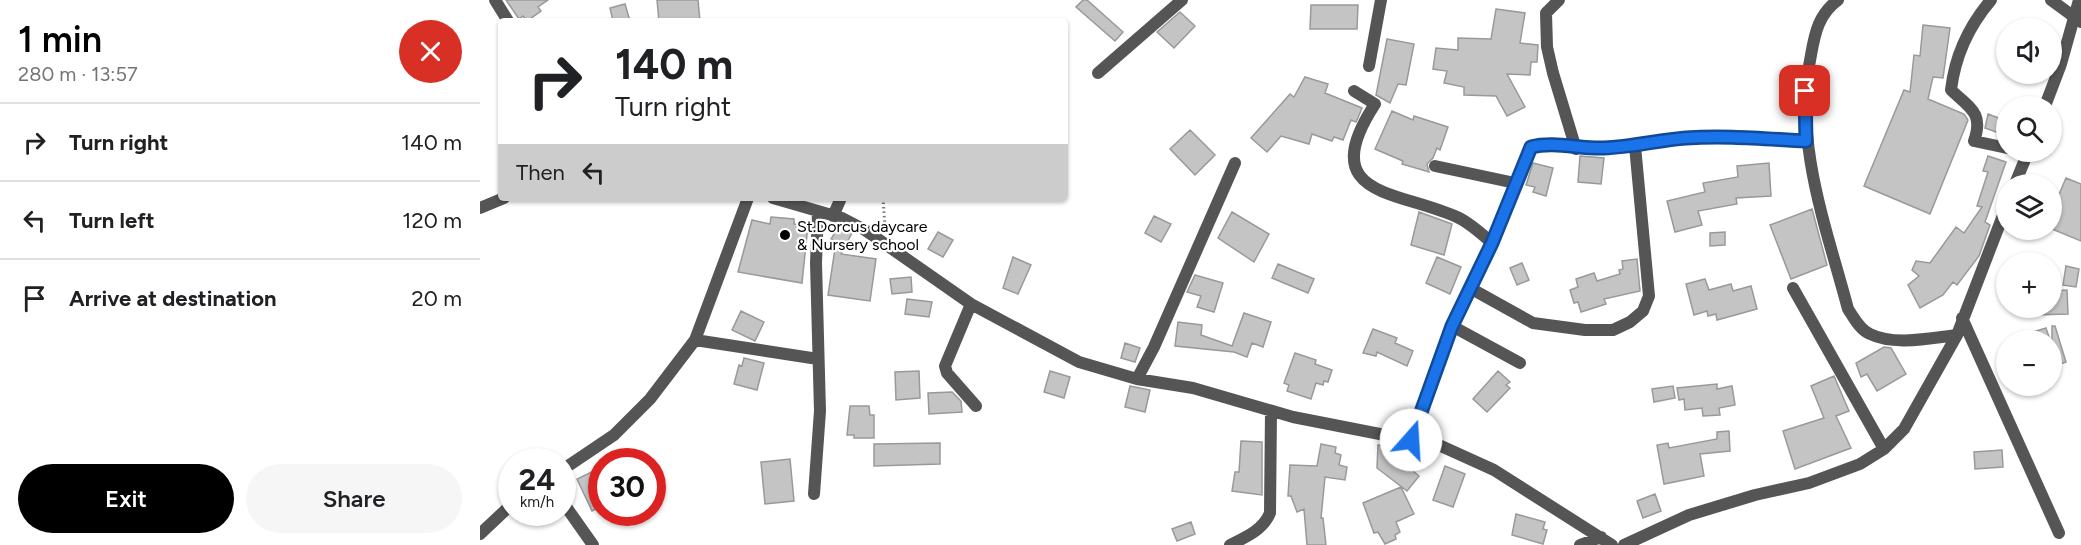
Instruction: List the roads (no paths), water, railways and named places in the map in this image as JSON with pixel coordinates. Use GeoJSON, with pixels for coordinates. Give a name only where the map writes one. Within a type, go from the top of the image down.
{"type":"FeatureCollection","features":[{"type":"Feature","properties":{"kind":"street"},"geometry":{"type":"LineString","coordinates":[[495,0],[506,18]]}},
{"type":"Feature","properties":{"kind":"street"},"geometry":{"type":"LineString","coordinates":[[1098,73],[1182,0]]}},
{"type":"Feature","properties":{"kind":"street"},"geometry":{"type":"LineString","coordinates":[[1369,66],[1376,39],[1381,0]]}},
{"type":"Feature","properties":{"kind":"street"},"geometry":{"type":"LineString","coordinates":[[1559,0],[1546,13],[1547,47],[1576,148]]}},
{"type":"Feature","properties":{"kind":"street"},"geometry":{"type":"LineString","coordinates":[[1838,0],[1826,9],[1816,27],[1804,107],[1806,141],[1848,309],[1857,323],[1869,334],[1885,339],[1922,339],[1957,335]]}},
{"type":"Feature","properties":{"kind":"street"},"geometry":{"type":"LineString","coordinates":[[1991,0],[1977,18],[1958,52],[1952,90],[1977,116],[1979,127],[1974,141],[1996,146]]}},
{"type":"Feature","properties":{"kind":"street"},"geometry":{"type":"LineString","coordinates":[[2051,0],[2077,20]]}},
{"type":"Feature","properties":{"kind":"street"},"geometry":{"type":"LineString","coordinates":[[2049,96],[2077,20],[2079,0]]}},
{"type":"Feature","properties":{"kind":"street"},"geometry":{"type":"LineString","coordinates":[[1354,91],[1375,104],[1361,126],[1353,152],[1356,170],[1377,190],[1389,196],[1459,218],[1492,243]]}},
{"type":"Feature","properties":{"kind":"street"},"geometry":{"type":"LineString","coordinates":[[1411,440],[1452,326],[1492,243],[1531,147],[1542,144],[1576,148],[1635,146],[1707,137],[1806,141]]}},
{"type":"Feature","properties":{"kind":"street"},"geometry":{"type":"LineString","coordinates":[[1470,288],[1533,323],[1585,330],[1614,330],[1643,311],[1649,296],[1635,146]]}},
{"type":"Feature","properties":{"kind":"street"},"geometry":{"type":"LineString","coordinates":[[1137,379],[1154,347],[1235,163]]}},
{"type":"Feature","properties":{"kind":"street"},"geometry":{"type":"LineString","coordinates":[[1435,166],[1515,183]]}},
{"type":"Feature","properties":{"kind":"street"},"geometry":{"type":"LineString","coordinates":[[480,208],[498,200]]}},
{"type":"Feature","properties":{"kind":"street"},"geometry":{"type":"LineString","coordinates":[[576,461],[614,435],[650,399],[695,340],[747,201]]}},
{"type":"Feature","properties":{"kind":"street"},"geometry":{"type":"LineString","coordinates":[[783,201],[833,216],[865,230],[972,304],[1079,362],[1137,379],[1193,388],[1270,411],[1442,446],[1480,463],[1612,545]]}},
{"type":"Feature","properties":{"kind":"street"},"geometry":{"type":"LineString","coordinates":[[833,216],[840,201]]}},
{"type":"Feature","properties":{"kind":"street"},"geometry":{"type":"LineString","coordinates":[[814,494],[820,411],[816,263],[818,212]]}},
{"type":"Feature","properties":{"kind":"street"},"geometry":{"type":"LineString","coordinates":[[1624,545],[1689,515],[1755,495],[1809,483],[1860,464],[1884,449],[1904,429],[1957,335],[1996,233]]}},
{"type":"Feature","properties":{"kind":"street"},"geometry":{"type":"LineString","coordinates":[[1793,288],[1884,449]]}},
{"type":"Feature","properties":{"kind":"street"},"geometry":{"type":"LineString","coordinates":[[972,304],[945,366],[947,373],[976,406]]}},
{"type":"Feature","properties":{"kind":"street"},"geometry":{"type":"LineString","coordinates":[[1962,318],[2059,533]]}},
{"type":"Feature","properties":{"kind":"street"},"geometry":{"type":"LineString","coordinates":[[1452,326],[1520,363]]}},
{"type":"Feature","properties":{"kind":"street"},"geometry":{"type":"LineString","coordinates":[[695,340],[818,359]]}},
{"type":"Feature","properties":{"kind":"street"},"geometry":{"type":"LineString","coordinates":[[1230,545],[1252,534],[1266,522],[1270,513],[1270,411]]}},
{"type":"Feature","properties":{"kind":"street"},"geometry":{"type":"LineString","coordinates":[[480,534],[498,517]]}},
{"type":"Feature","properties":{"kind":"street"},"geometry":{"type":"LineString","coordinates":[[576,521],[593,545]]}},
{"type":"Feature","properties":{"kind":"street"},"geometry":{"type":"LineString","coordinates":[[1580,545],[1601,537]]}},
{"type":"Feature","properties":{"kind":"place","name":"St.Dorcus daycare & Nursery school"},"geometry":{"type":"Point","coordinates":[785,235]}}]}
